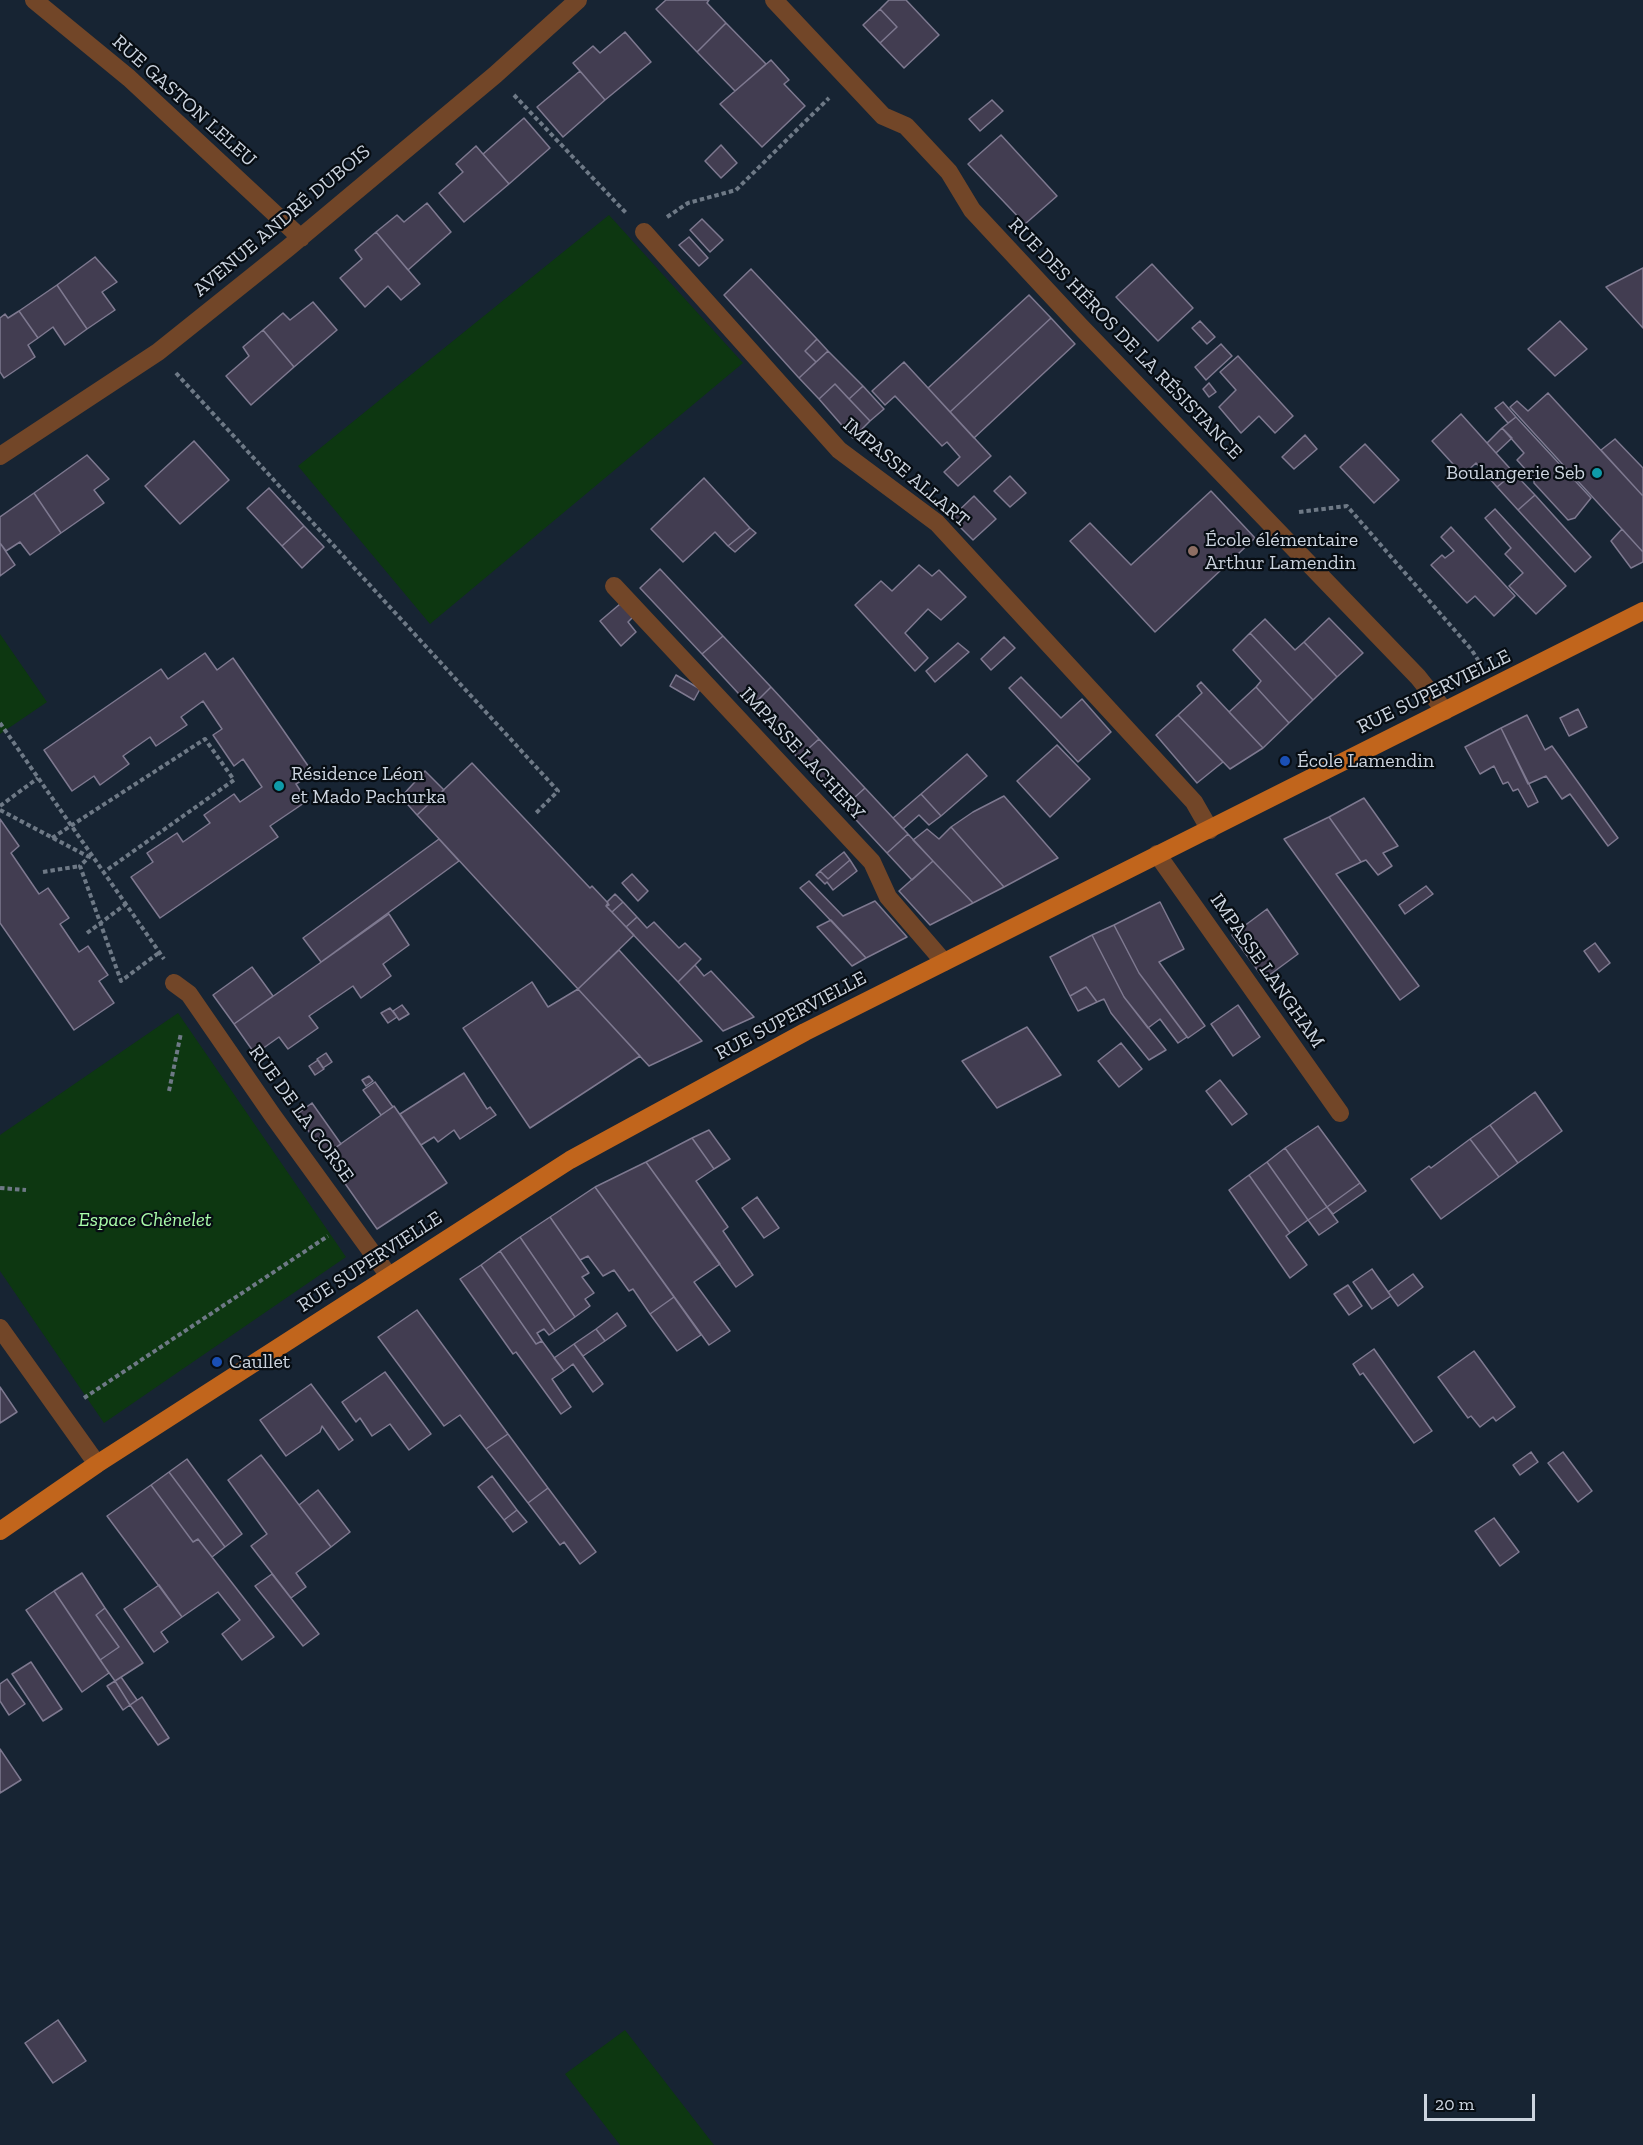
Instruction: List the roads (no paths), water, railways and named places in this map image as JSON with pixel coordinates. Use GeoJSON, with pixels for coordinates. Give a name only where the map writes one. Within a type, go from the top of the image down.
{"type":"FeatureCollection","features":[{"type":"Feature","properties":{"kind":"main road","name":"RUE SUPERVIELLE"},"geometry":{"type":"LineString","coordinates":[[0,1531],[97,1464],[570,1160],[805,1032],[1643,611]]}},
{"type":"Feature","properties":{"kind":"street","name":"RUE GASTON LELEU"},"geometry":{"type":"LineString","coordinates":[[34,0],[129,78],[301,238]]}},
{"type":"Feature","properties":{"kind":"street","name":"AVENUE ANDRÉ DUBOIS"},"geometry":{"type":"LineString","coordinates":[[0,456],[158,352],[301,238],[398,154],[495,75],[578,0]]}},
{"type":"Feature","properties":{"kind":"street","name":"RUE DES HÉROS DE LA RÉSISTANCE"},"geometry":{"type":"LineString","coordinates":[[774,0],[851,79],[883,116],[906,126],[949,172],[972,210],[1418,677],[1445,711]]}},
{"type":"Feature","properties":{"kind":"street","name":"IMPASSE ALLART"},"geometry":{"type":"LineString","coordinates":[[644,232],[839,450],[937,523],[1194,802],[1210,830]]}},
{"type":"Feature","properties":{"kind":"street","name":"IMPASSE LACHERY"},"geometry":{"type":"LineString","coordinates":[[614,586],[872,862],[888,897],[944,962]]}},
{"type":"Feature","properties":{"kind":"street","name":"IMPASSE LANGHAM"},"geometry":{"type":"LineString","coordinates":[[1157,854],[1340,1113]]}},
{"type":"Feature","properties":{"kind":"street","name":"RUE DE LA CORSE"},"geometry":{"type":"LineString","coordinates":[[174,983],[189,994],[273,1116],[389,1276]]}},
{"type":"Feature","properties":{"kind":"street"},"geometry":{"type":"LineString","coordinates":[[0,1328],[97,1464]]}},
{"type":"Feature","properties":{"kind":"place","name":"Boulangerie Seb"},"geometry":{"type":"Point","coordinates":[1597,473]}},
{"type":"Feature","properties":{"kind":"place","name":"École élémentaire Arthur Lamendin"},"geometry":{"type":"Point","coordinates":[1193,551]}},
{"type":"Feature","properties":{"kind":"place","name":"École Lamendin"},"geometry":{"type":"Point","coordinates":[1285,761]}},
{"type":"Feature","properties":{"kind":"place","name":"Résidence Léon et Mado Pachurka"},"geometry":{"type":"Point","coordinates":[279,786]}},
{"type":"Feature","properties":{"kind":"place","name":"Caullet"},"geometry":{"type":"Point","coordinates":[217,1362]}},
{"type":"Feature","properties":{"kind":"park label","name":"Espace Chênelet"},"geometry":{"type":"Point","coordinates":[145,1220]}}]}
